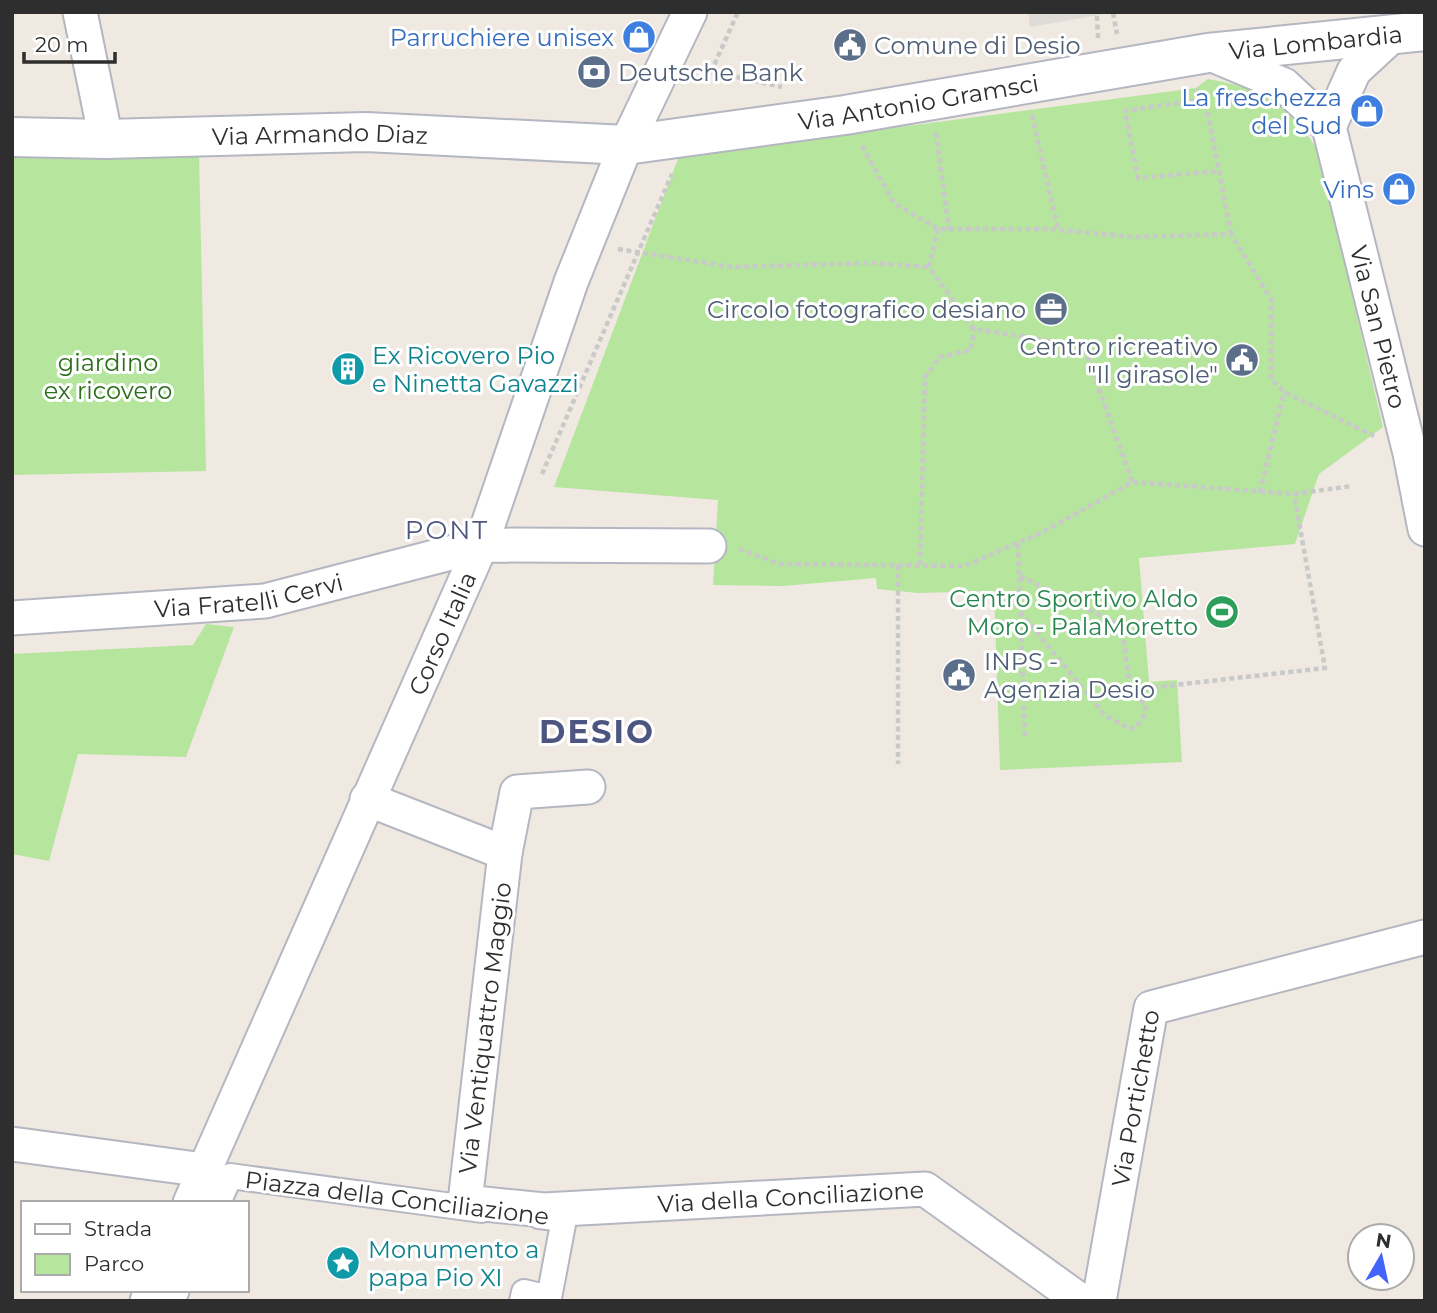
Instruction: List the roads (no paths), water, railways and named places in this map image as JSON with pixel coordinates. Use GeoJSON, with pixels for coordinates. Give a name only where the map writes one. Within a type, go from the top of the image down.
{"type":"FeatureCollection","features":[{"type":"Feature","properties":{"kind":"street"},"geometry":{"type":"LineString","coordinates":[[80,12],[106,139]]}},
{"type":"Feature","properties":{"kind":"street","name":"Corso Italia"},"geometry":{"type":"LineString","coordinates":[[192,1201],[222,1173],[367,799],[481,545],[586,245],[626,145],[690,12]]}},
{"type":"Feature","properties":{"kind":"street"},"geometry":{"type":"LineString","coordinates":[[1200,54],[1284,85],[1329,127],[1354,71],[1409,33]]}},
{"type":"Feature","properties":{"kind":"street","name":"Via Lombardia"},"geometry":{"type":"LineString","coordinates":[[1200,54],[1409,33]]}},
{"type":"Feature","properties":{"kind":"street","name":"Via Antonio Gramsci"},"geometry":{"type":"LineString","coordinates":[[626,145],[845,114],[1200,54]]}},
{"type":"Feature","properties":{"kind":"street","name":"Via San Pietro"},"geometry":{"type":"LineString","coordinates":[[1329,127],[1417,454],[1425,529]]}},
{"type":"Feature","properties":{"kind":"street","name":"Via Armando Diaz"},"geometry":{"type":"LineString","coordinates":[[12,137],[106,139],[366,132],[626,145]]}},
{"type":"Feature","properties":{"kind":"street","name":"Via Fratelli Cervi"},"geometry":{"type":"LineString","coordinates":[[12,618],[265,601],[481,545],[709,546]]}},
{"type":"Feature","properties":{"kind":"street","name":"Via Ventiquattro Maggio"},"geometry":{"type":"LineString","coordinates":[[464,1205],[505,853],[517,792],[588,787]]}},
{"type":"Feature","properties":{"kind":"street","name":"Via Ventiquattro Maggio"},"geometry":{"type":"LineString","coordinates":[[367,799],[505,853]]}},
{"type":"Feature","properties":{"kind":"street","name":"Via Portichetto"},"geometry":{"type":"LineString","coordinates":[[1099,1301],[1151,1008],[1425,937]]}},
{"type":"Feature","properties":{"kind":"street"},"geometry":{"type":"LineString","coordinates":[[12,1144],[222,1173]]}},
{"type":"Feature","properties":{"kind":"street","name":"Piazza della Conciliazione"},"geometry":{"type":"LineString","coordinates":[[218,1201],[222,1173]]}},
{"type":"Feature","properties":{"kind":"street","name":"Via della Conciliazione"},"geometry":{"type":"LineString","coordinates":[[222,1173],[464,1205],[544,1210],[925,1189],[1081,1301]]}},
{"type":"Feature","properties":{"kind":"street","name":"Piazza della Conciliazione"},"geometry":{"type":"LineString","coordinates":[[464,1205],[564,1219],[549,1298],[524,1292],[523,1301]]}},
{"type":"Feature","properties":{"kind":"place","name":"Parruchiere unisex"},"geometry":{"type":"Point","coordinates":[639,37]}},
{"type":"Feature","properties":{"kind":"place","name":"Comune di Desio"},"geometry":{"type":"Point","coordinates":[850,45]}},
{"type":"Feature","properties":{"kind":"place","name":"Deutsche Bank"},"geometry":{"type":"Point","coordinates":[594,72]}},
{"type":"Feature","properties":{"kind":"place","name":"La freschezza del Sud"},"geometry":{"type":"Point","coordinates":[1367,111]}},
{"type":"Feature","properties":{"kind":"place","name":"Vins"},"geometry":{"type":"Point","coordinates":[1399,189]}},
{"type":"Feature","properties":{"kind":"place","name":"Circolo fotografico desiano"},"geometry":{"type":"Point","coordinates":[1051,309]}},
{"type":"Feature","properties":{"kind":"place","name":"Centro ricreativo \"Il girasole\""},"geometry":{"type":"Point","coordinates":[1242,360]}},
{"type":"Feature","properties":{"kind":"place","name":"Ex Ricovero Pio e Ninetta Gavazzi"},"geometry":{"type":"Point","coordinates":[348,369]}},
{"type":"Feature","properties":{"kind":"place","name":"Centro Sportivo Aldo Moro - PalaMoretto"},"geometry":{"type":"Point","coordinates":[1222,612]}},
{"type":"Feature","properties":{"kind":"place","name":"INPS - Agenzia Desio"},"geometry":{"type":"Point","coordinates":[959,675]}},
{"type":"Feature","properties":{"kind":"place","name":"Monumento a papa Pio XI"},"geometry":{"type":"Point","coordinates":[343,1263]}},
{"type":"Feature","properties":{"kind":"district","name":"PONT"},"geometry":{"type":"Point","coordinates":[447,530]}},
{"type":"Feature","properties":{"kind":"district","name":"DESIO"},"geometry":{"type":"Point","coordinates":[597,731]}},
{"type":"Feature","properties":{"kind":"park label","name":"giardino ex ricovero"},"geometry":{"type":"Point","coordinates":[108,376]}}]}
